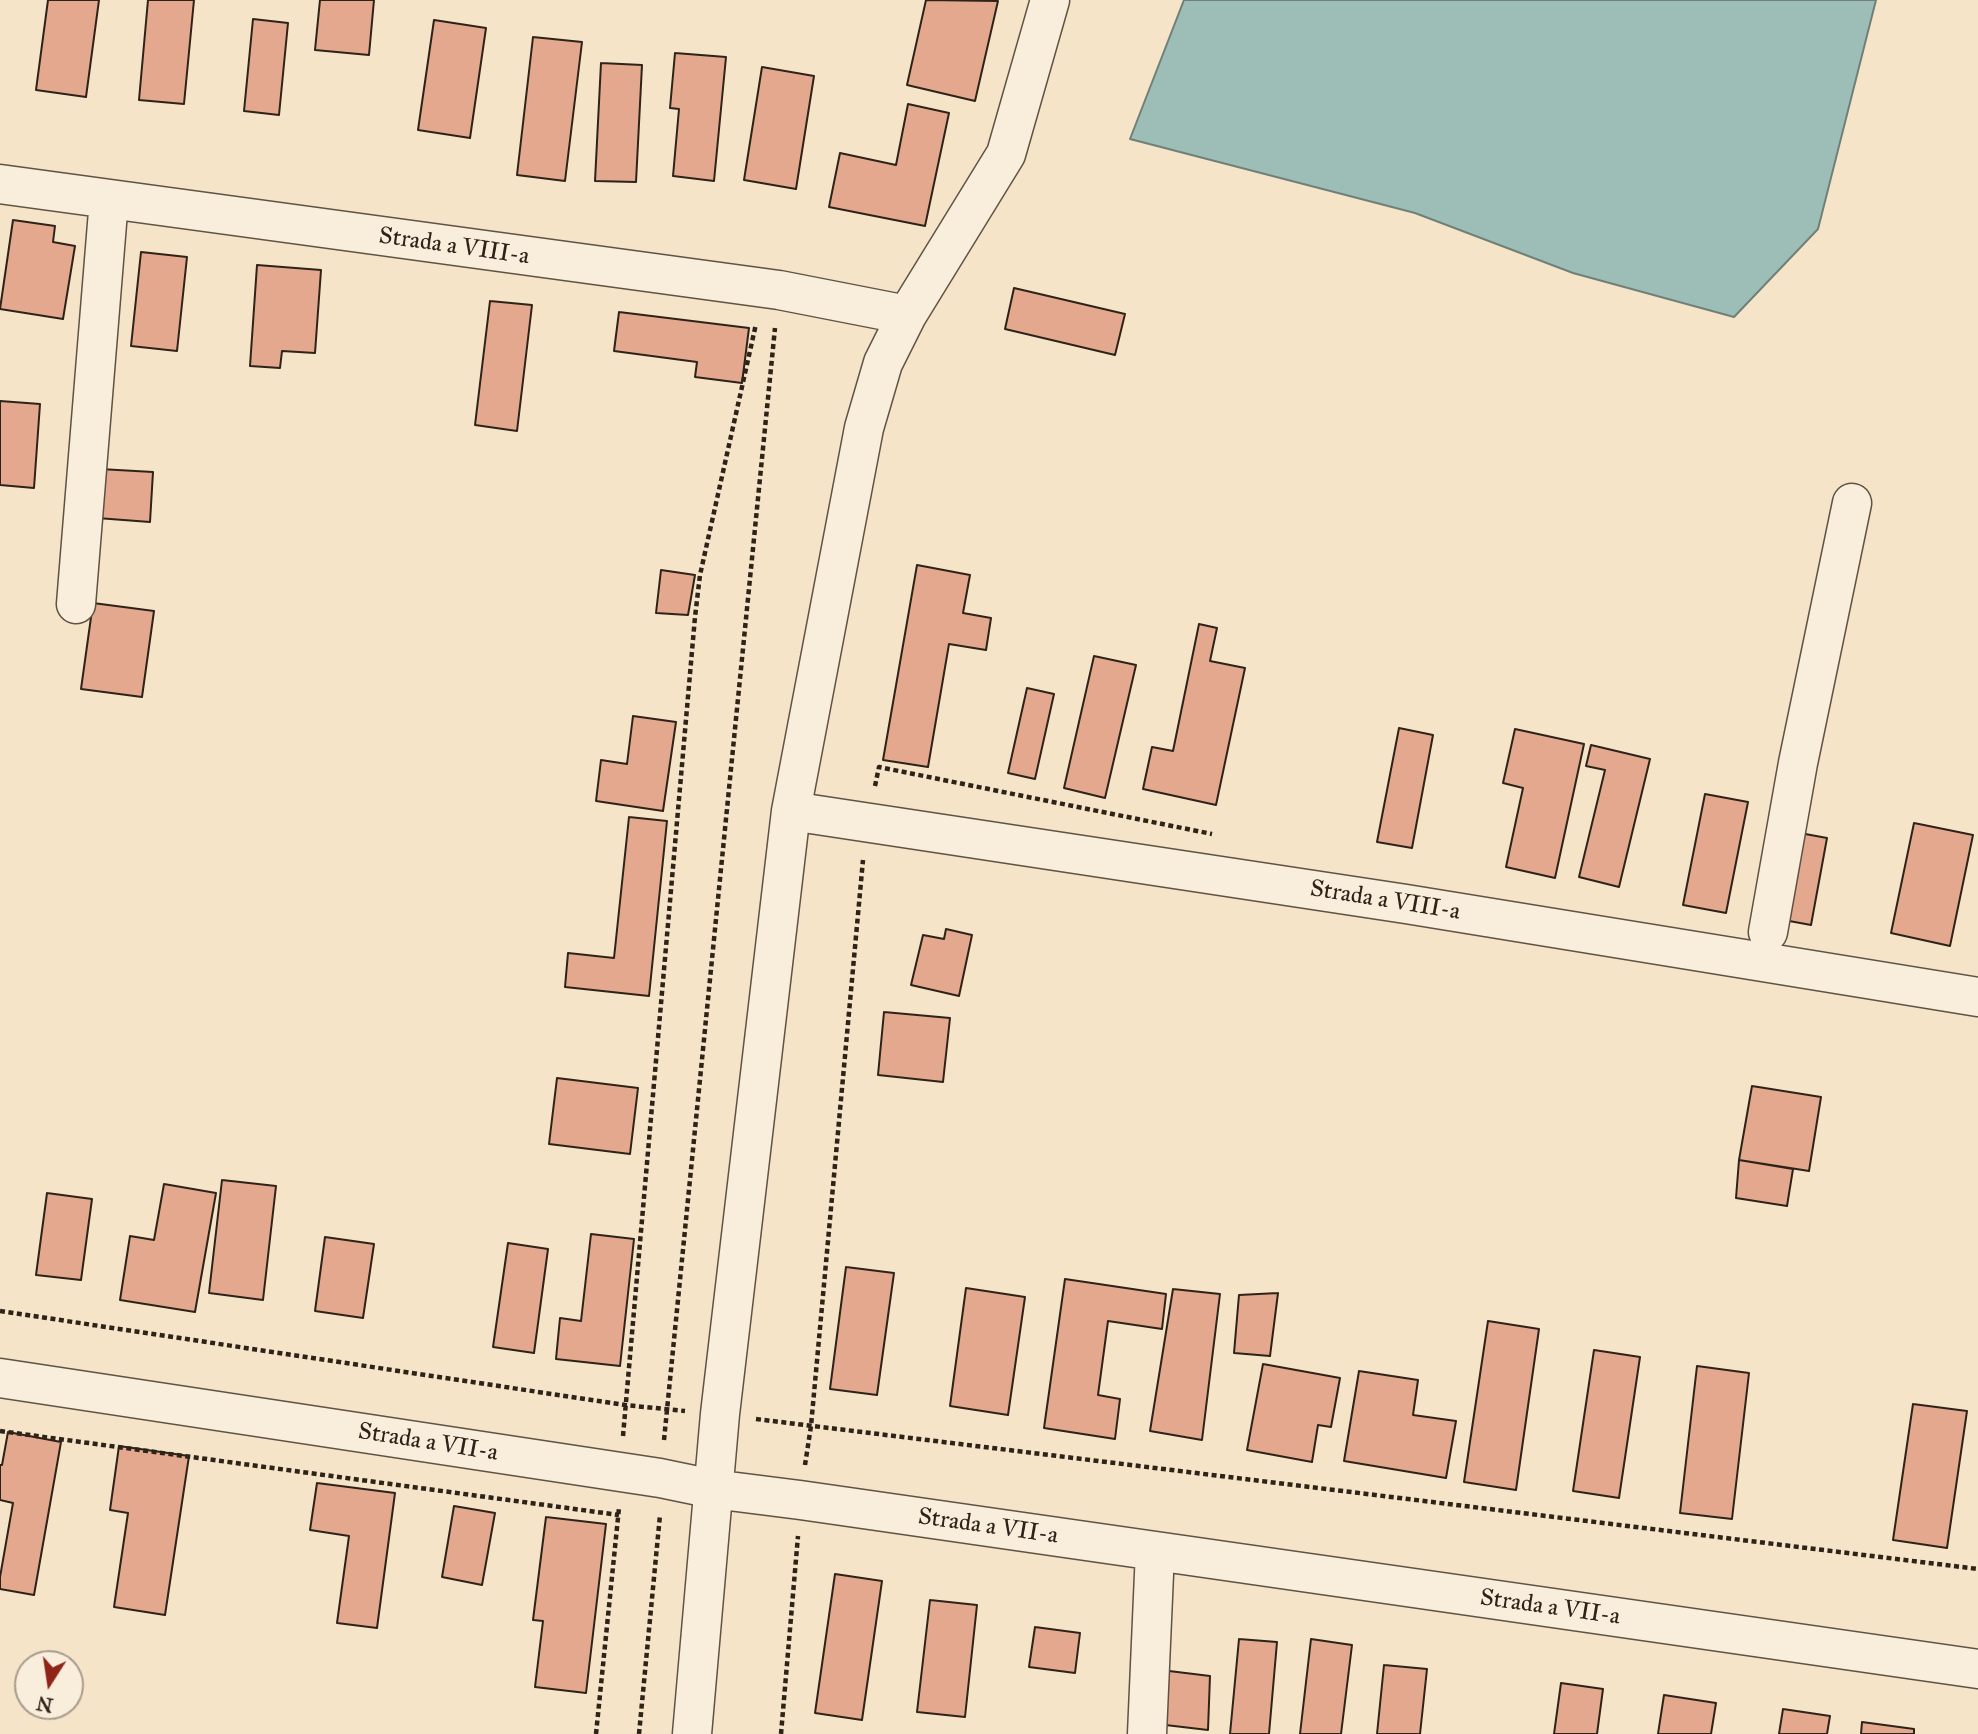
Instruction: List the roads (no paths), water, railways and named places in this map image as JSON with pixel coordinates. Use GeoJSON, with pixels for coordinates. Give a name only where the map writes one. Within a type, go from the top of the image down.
{"type":"FeatureCollection","features":[{"type":"Feature","properties":{"kind":"street"},"geometry":{"type":"LineString","coordinates":[[692,1734],[720,1414],[791,811],[864,428],[883,363],[907,315],[1006,154],[1050,0]]}},
{"type":"Feature","properties":{"kind":"street","name":"Strada a VIII-a"},"geometry":{"type":"LineString","coordinates":[[0,184],[770,290],[907,315]]}},
{"type":"Feature","properties":{"kind":"street"},"geometry":{"type":"LineString","coordinates":[[76,604],[109,199]]}},
{"type":"Feature","properties":{"kind":"street"},"geometry":{"type":"LineString","coordinates":[[1768,932],[1798,763],[1852,503]]}},
{"type":"Feature","properties":{"kind":"street","name":"Strada a VIII-a"},"geometry":{"type":"LineString","coordinates":[[791,811],[1419,906],[1978,997]]}},
{"type":"Feature","properties":{"kind":"street","name":"Strada a VII-a"},"geometry":{"type":"LineString","coordinates":[[0,1378],[620,1472],[713,1489],[1978,1669]]}},
{"type":"Feature","properties":{"kind":"street"},"geometry":{"type":"LineString","coordinates":[[1147,1734],[1155,1551]]}},
{"type":"Feature","properties":{"kind":"water"},"geometry":{"type":"Polygon","coordinates":[[[1184,0],[1876,0],[1818,229],[1734,317],[1573,273],[1415,213],[1130,139],[1184,0]]]}}]}
